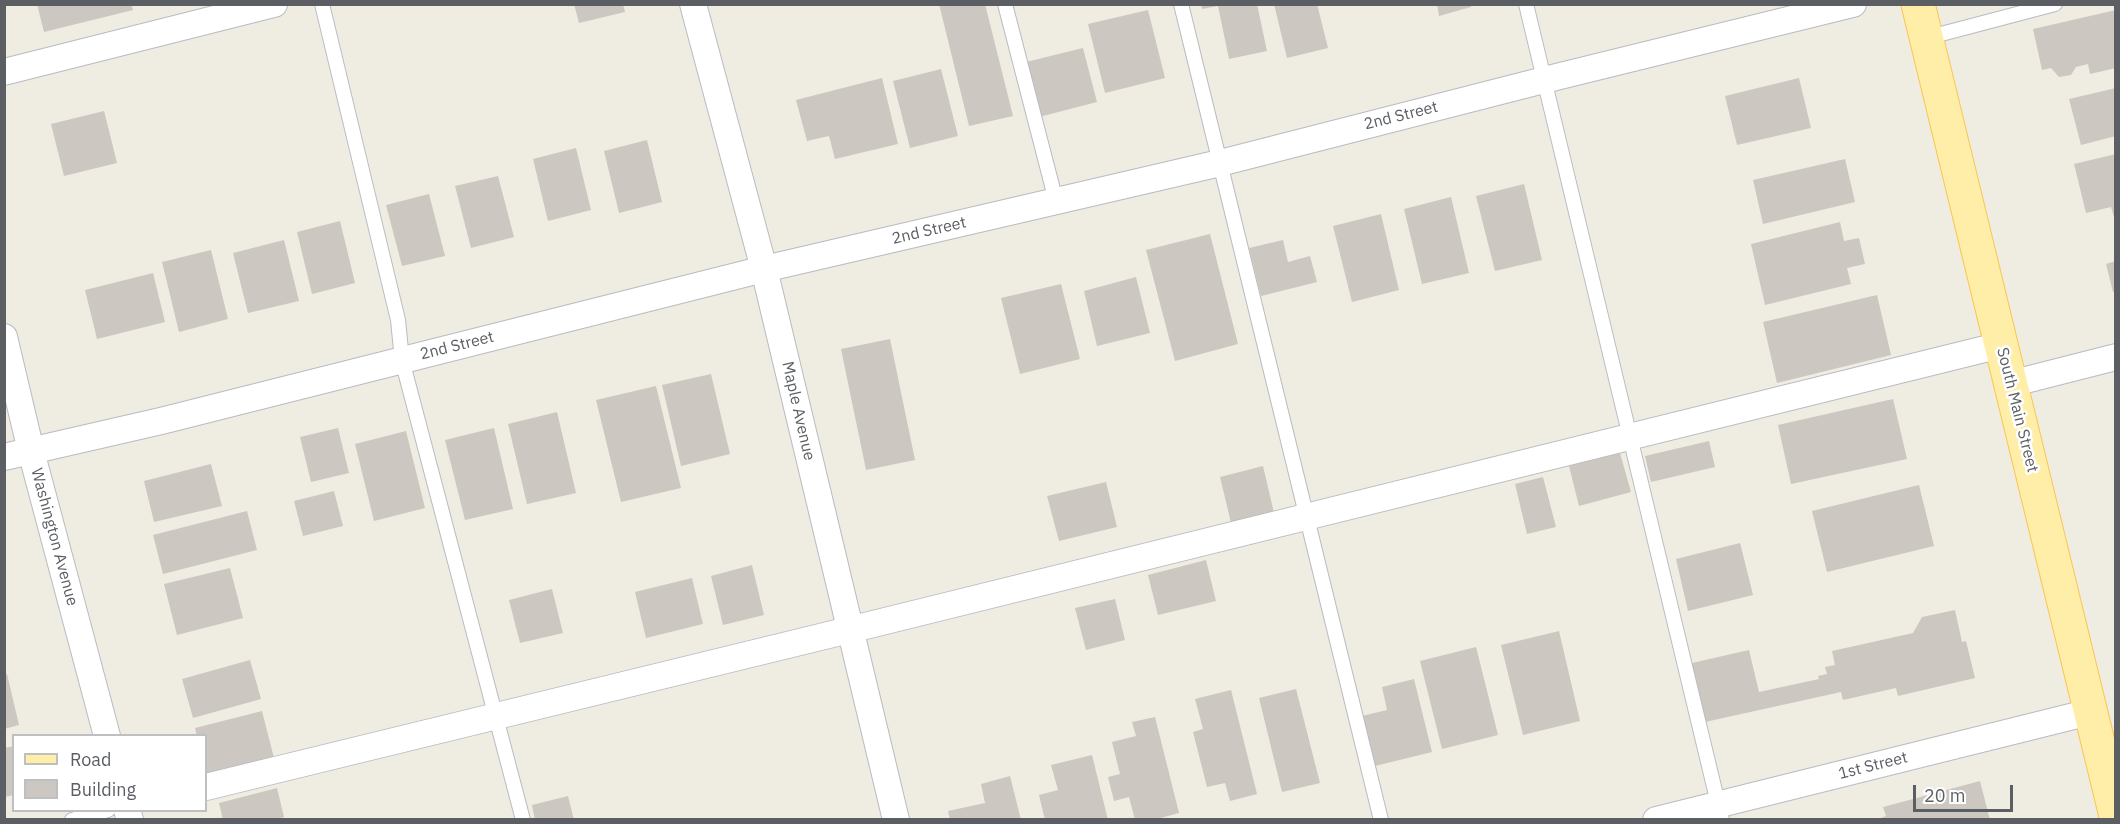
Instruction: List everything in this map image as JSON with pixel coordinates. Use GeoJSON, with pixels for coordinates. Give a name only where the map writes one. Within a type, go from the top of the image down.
{"type":"FeatureCollection","features":[{"type":"Feature","properties":{"kind":"main road","name":"South Main Street"},"geometry":{"type":"LineString","coordinates":[[1918,4],[2010,384],[2101,729],[2115,816]]}},
{"type":"Feature","properties":{"kind":"street"},"geometry":{"type":"LineString","coordinates":[[4,72],[274,4]]}},
{"type":"Feature","properties":{"kind":"street","name":"Maple Avenue"},"geometry":{"type":"LineString","coordinates":[[693,4],[764,269],[896,819]]}},
{"type":"Feature","properties":{"kind":"street","name":"2nd Street"},"geometry":{"type":"LineString","coordinates":[[4,457],[161,421],[764,269],[1220,163],[1853,4]]}},
{"type":"Feature","properties":{"kind":"street","name":"Washington Avenue"},"geometry":{"type":"LineString","coordinates":[[4,337],[107,734]]}},
{"type":"Feature","properties":{"kind":"street"},"geometry":{"type":"LineString","coordinates":[[207,787],[2001,345]]}},
{"type":"Feature","properties":{"kind":"street"},"geometry":{"type":"LineString","coordinates":[[2010,384],[2115,357]]}},
{"type":"Feature","properties":{"kind":"street","name":"1st Street"},"geometry":{"type":"LineString","coordinates":[[1656,819],[1720,812],[2101,729]]}},
{"type":"Feature","properties":{"kind":"lane"},"geometry":{"type":"LineString","coordinates":[[322,4],[398,320],[402,360],[523,819]]}},
{"type":"Feature","properties":{"kind":"lane"},"geometry":{"type":"LineString","coordinates":[[1005,4],[1056,201]]}},
{"type":"Feature","properties":{"kind":"lane"},"geometry":{"type":"LineString","coordinates":[[1181,4],[1381,819]]}},
{"type":"Feature","properties":{"kind":"lane"},"geometry":{"type":"LineString","coordinates":[[1526,4],[1720,812]]}},
{"type":"Feature","properties":{"kind":"lane"},"geometry":{"type":"LineString","coordinates":[[1926,38],[2055,4]]}},
{"type":"Feature","properties":{"kind":"lane"},"geometry":{"type":"LineString","coordinates":[[72,819],[100,812]]}},
{"type":"Feature","properties":{"kind":"building"},"geometry":{"type":"Polygon","coordinates":[[[37,4],[131,4],[133,10],[44,32],[37,4]]]}},
{"type":"Feature","properties":{"kind":"building"},"geometry":{"type":"Polygon","coordinates":[[[574,4],[623,4],[625,12],[579,23],[574,4]]]}},
{"type":"Feature","properties":{"kind":"building"},"geometry":{"type":"Polygon","coordinates":[[[939,4],[985,4],[1013,116],[969,126],[939,4]]]}},
{"type":"Feature","properties":{"kind":"building"},"geometry":{"type":"Polygon","coordinates":[[[1201,4],[1257,4],[1267,51],[1229,59],[1218,6],[1202,9],[1201,4]]]}},
{"type":"Feature","properties":{"kind":"building"},"geometry":{"type":"Polygon","coordinates":[[[1274,4],[1317,4],[1328,48],[1287,58],[1274,4]]]}},
{"type":"Feature","properties":{"kind":"building"},"geometry":{"type":"Polygon","coordinates":[[[1437,4],[1471,4],[1471,7],[1439,16],[1437,4]]]}},
{"type":"Feature","properties":{"kind":"building"},"geometry":{"type":"Polygon","coordinates":[[[1148,10],[1165,78],[1105,93],[1088,24],[1148,10]]]}},
{"type":"Feature","properties":{"kind":"building"},"geometry":{"type":"Polygon","coordinates":[[[2116,10],[2116,68],[2090,74],[2088,64],[2076,67],[2071,75],[2059,77],[2051,68],[2042,70],[2033,29],[2116,10]]]}},
{"type":"Feature","properties":{"kind":"building"},"geometry":{"type":"Polygon","coordinates":[[[1083,48],[1097,102],[1039,117],[1026,62],[1083,48]]]}},
{"type":"Feature","properties":{"kind":"building"},"geometry":{"type":"Polygon","coordinates":[[[941,69],[958,136],[910,148],[893,81],[941,69]]]}},
{"type":"Feature","properties":{"kind":"building"},"geometry":{"type":"Polygon","coordinates":[[[882,78],[898,144],[835,159],[829,136],[807,141],[796,100],[882,78]]]}},
{"type":"Feature","properties":{"kind":"building"},"geometry":{"type":"Polygon","coordinates":[[[1799,78],[1811,128],[1737,145],[1725,96],[1799,78]]]}},
{"type":"Feature","properties":{"kind":"building"},"geometry":{"type":"Polygon","coordinates":[[[2116,88],[2116,136],[2081,145],[2069,99],[2116,88]]]}},
{"type":"Feature","properties":{"kind":"building"},"geometry":{"type":"Polygon","coordinates":[[[104,111],[117,163],[64,176],[51,124],[104,111]]]}},
{"type":"Feature","properties":{"kind":"building"},"geometry":{"type":"Polygon","coordinates":[[[647,140],[662,202],[619,213],[604,151],[647,140]]]}},
{"type":"Feature","properties":{"kind":"building"},"geometry":{"type":"Polygon","coordinates":[[[576,148],[591,210],[548,221],[533,159],[576,148]]]}},
{"type":"Feature","properties":{"kind":"building"},"geometry":{"type":"Polygon","coordinates":[[[2116,154],[2116,217],[2111,207],[2086,213],[2074,164],[2116,154]]]}},
{"type":"Feature","properties":{"kind":"building"},"geometry":{"type":"Polygon","coordinates":[[[1845,159],[1855,202],[1763,224],[1753,180],[1845,159]]]}},
{"type":"Feature","properties":{"kind":"building"},"geometry":{"type":"Polygon","coordinates":[[[498,176],[514,237],[471,248],[455,186],[498,176]]]}},
{"type":"Feature","properties":{"kind":"building"},"geometry":{"type":"Polygon","coordinates":[[[1524,184],[1542,260],[1495,271],[1476,196],[1524,184]]]}},
{"type":"Feature","properties":{"kind":"building"},"geometry":{"type":"Polygon","coordinates":[[[429,194],[445,256],[402,266],[386,205],[429,194]]]}},
{"type":"Feature","properties":{"kind":"building"},"geometry":{"type":"Polygon","coordinates":[[[1451,197],[1469,273],[1422,284],[1404,209],[1451,197]]]}},
{"type":"Feature","properties":{"kind":"building"},"geometry":{"type":"Polygon","coordinates":[[[1381,214],[1399,290],[1352,302],[1333,226],[1381,214]]]}},
{"type":"Feature","properties":{"kind":"building"},"geometry":{"type":"Polygon","coordinates":[[[340,221],[355,283],[312,294],[297,232],[340,221]]]}},
{"type":"Feature","properties":{"kind":"building"},"geometry":{"type":"Polygon","coordinates":[[[1840,222],[1844,241],[1859,238],[1865,264],[1847,268],[1851,284],[1765,305],[1751,244],[1840,222]]]}},
{"type":"Feature","properties":{"kind":"building"},"geometry":{"type":"Polygon","coordinates":[[[1210,234],[1238,344],[1175,361],[1146,250],[1210,234]]]}},
{"type":"Feature","properties":{"kind":"building"},"geometry":{"type":"Polygon","coordinates":[[[284,240],[299,301],[248,313],[233,253],[284,240]]]}},
{"type":"Feature","properties":{"kind":"building"},"geometry":{"type":"Polygon","coordinates":[[[1283,240],[1288,262],[1310,256],[1317,282],[1261,296],[1249,248],[1283,240]]]}},
{"type":"Feature","properties":{"kind":"building"},"geometry":{"type":"Polygon","coordinates":[[[211,250],[228,319],[179,332],[162,262],[211,250]]]}},
{"type":"Feature","properties":{"kind":"building"},"geometry":{"type":"Polygon","coordinates":[[[2116,261],[2116,291],[2113,292],[2106,264],[2116,261]]]}},
{"type":"Feature","properties":{"kind":"building"},"geometry":{"type":"Polygon","coordinates":[[[153,273],[165,322],[97,339],[85,290],[153,273]]]}},
{"type":"Feature","properties":{"kind":"building"},"geometry":{"type":"Polygon","coordinates":[[[1136,277],[1150,333],[1097,346],[1084,291],[1136,277]]]}},
{"type":"Feature","properties":{"kind":"building"},"geometry":{"type":"Polygon","coordinates":[[[1061,284],[1080,359],[1020,374],[1001,298],[1061,284]]]}},
{"type":"Feature","properties":{"kind":"building"},"geometry":{"type":"Polygon","coordinates":[[[1877,295],[1891,355],[1777,383],[1763,322],[1877,295]]]}},
{"type":"Feature","properties":{"kind":"building"},"geometry":{"type":"Polygon","coordinates":[[[890,339],[915,460],[866,470],[841,349],[890,339]]]}},
{"type":"Feature","properties":{"kind":"building"},"geometry":{"type":"Polygon","coordinates":[[[711,374],[730,454],[681,466],[662,385],[711,374]]]}},
{"type":"Feature","properties":{"kind":"building"},"geometry":{"type":"Polygon","coordinates":[[[656,386],[681,488],[621,502],[596,400],[656,386]]]}},
{"type":"Feature","properties":{"kind":"building"},"geometry":{"type":"Polygon","coordinates":[[[1893,399],[1907,459],[1791,484],[1778,425],[1893,399]]]}},
{"type":"Feature","properties":{"kind":"building"},"geometry":{"type":"Polygon","coordinates":[[[557,412],[576,493],[527,504],[508,424],[557,412]]]}},
{"type":"Feature","properties":{"kind":"building"},"geometry":{"type":"Polygon","coordinates":[[[338,428],[349,473],[311,482],[300,437],[338,428]]]}},
{"type":"Feature","properties":{"kind":"building"},"geometry":{"type":"Polygon","coordinates":[[[494,428],[513,509],[465,520],[445,440],[494,428]]]}},
{"type":"Feature","properties":{"kind":"building"},"geometry":{"type":"Polygon","coordinates":[[[406,431],[425,508],[374,521],[355,444],[406,431]]]}},
{"type":"Feature","properties":{"kind":"building"},"geometry":{"type":"Polygon","coordinates":[[[1709,441],[1715,467],[1651,482],[1645,456],[1709,441]]]}},
{"type":"Feature","properties":{"kind":"building"},"geometry":{"type":"Polygon","coordinates":[[[1620,453],[1631,492],[1579,506],[1569,466],[1620,453]]]}},
{"type":"Feature","properties":{"kind":"building"},"geometry":{"type":"Polygon","coordinates":[[[211,464],[222,506],[154,522],[144,481],[211,464]]]}},
{"type":"Feature","properties":{"kind":"building"},"geometry":{"type":"Polygon","coordinates":[[[1263,466],[1275,517],[1232,527],[1220,477],[1263,466]]]}},
{"type":"Feature","properties":{"kind":"building"},"geometry":{"type":"Polygon","coordinates":[[[1543,477],[1556,527],[1527,534],[1515,484],[1543,477]]]}},
{"type":"Feature","properties":{"kind":"building"},"geometry":{"type":"Polygon","coordinates":[[[1106,482],[1117,527],[1059,541],[1047,496],[1106,482]]]}},
{"type":"Feature","properties":{"kind":"building"},"geometry":{"type":"Polygon","coordinates":[[[1919,485],[1934,546],[1827,572],[1812,511],[1919,485]]]}},
{"type":"Feature","properties":{"kind":"building"},"geometry":{"type":"Polygon","coordinates":[[[334,491],[343,526],[303,536],[294,501],[334,491]]]}},
{"type":"Feature","properties":{"kind":"building"},"geometry":{"type":"Polygon","coordinates":[[[247,511],[257,550],[163,574],[153,535],[247,511]]]}},
{"type":"Feature","properties":{"kind":"building"},"geometry":{"type":"Polygon","coordinates":[[[1740,543],[1753,595],[1688,611],[1676,559],[1740,543]]]}},
{"type":"Feature","properties":{"kind":"building"},"geometry":{"type":"Polygon","coordinates":[[[1206,560],[1216,601],[1158,615],[1148,575],[1206,560]]]}},
{"type":"Feature","properties":{"kind":"building"},"geometry":{"type":"Polygon","coordinates":[[[752,565],[764,615],[723,625],[711,576],[752,565]]]}},
{"type":"Feature","properties":{"kind":"building"},"geometry":{"type":"Polygon","coordinates":[[[230,568],[243,618],[177,635],[164,584],[230,568]]]}},
{"type":"Feature","properties":{"kind":"building"},"geometry":{"type":"Polygon","coordinates":[[[692,578],[703,624],[646,638],[635,592],[692,578]]]}},
{"type":"Feature","properties":{"kind":"building"},"geometry":{"type":"Polygon","coordinates":[[[552,589],[563,633],[520,643],[509,600],[552,589]]]}},
{"type":"Feature","properties":{"kind":"building"},"geometry":{"type":"Polygon","coordinates":[[[1115,599],[1125,640],[1086,650],[1075,608],[1115,599]]]}},
{"type":"Feature","properties":{"kind":"building"},"geometry":{"type":"Polygon","coordinates":[[[1955,610],[1962,642],[1966,641],[1975,678],[1898,696],[1896,688],[1843,700],[1841,692],[1705,722],[1692,663],[1749,650],[1759,692],[1819,679],[1818,676],[1827,674],[1825,667],[1835,665],[1832,651],[1913,633],[1922,617],[1955,610]]]}},
{"type":"Feature","properties":{"kind":"building"},"geometry":{"type":"Polygon","coordinates":[[[1559,631],[1580,721],[1523,735],[1501,645],[1559,631]]]}},
{"type":"Feature","properties":{"kind":"building"},"geometry":{"type":"Polygon","coordinates":[[[1476,647],[1498,735],[1442,749],[1420,661],[1476,647]]]}},
{"type":"Feature","properties":{"kind":"building"},"geometry":{"type":"Polygon","coordinates":[[[250,660],[261,699],[193,718],[182,679],[250,660]]]}},
{"type":"Feature","properties":{"kind":"building"},"geometry":{"type":"Polygon","coordinates":[[[4,674],[7,674],[19,725],[4,729],[4,674]]]}},
{"type":"Feature","properties":{"kind":"building"},"geometry":{"type":"Polygon","coordinates":[[[1414,679],[1432,752],[1375,766],[1362,716],[1387,710],[1382,687],[1414,679]]]}},
{"type":"Feature","properties":{"kind":"building"},"geometry":{"type":"Polygon","coordinates":[[[1296,689],[1320,783],[1282,792],[1259,698],[1296,689]]]}},
{"type":"Feature","properties":{"kind":"building"},"geometry":{"type":"Polygon","coordinates":[[[1231,690],[1257,794],[1230,801],[1225,783],[1207,787],[1193,732],[1203,729],[1195,699],[1231,690]]]}},
{"type":"Feature","properties":{"kind":"building"},"geometry":{"type":"Polygon","coordinates":[[[262,711],[275,762],[208,779],[207,734],[196,734],[195,728],[262,711]]]}},
{"type":"Feature","properties":{"kind":"building"},"geometry":{"type":"Polygon","coordinates":[[[1155,717],[1179,813],[1153,820],[1135,820],[1129,797],[1114,801],[1108,777],[1120,774],[1112,742],[1136,736],[1132,722],[1155,717]]]}},
{"type":"Feature","properties":{"kind":"building"},"geometry":{"type":"Polygon","coordinates":[[[12,746],[12,795],[4,797],[4,748],[12,746]]]}},
{"type":"Feature","properties":{"kind":"building"},"geometry":{"type":"Polygon","coordinates":[[[1092,755],[1108,820],[1045,820],[1039,795],[1058,790],[1051,765],[1092,755]]]}},
{"type":"Feature","properties":{"kind":"building"},"geometry":{"type":"Polygon","coordinates":[[[1010,776],[1021,820],[950,820],[948,811],[985,803],[981,784],[1010,776]]]}},
{"type":"Feature","properties":{"kind":"building"},"geometry":{"type":"Polygon","coordinates":[[[1980,781],[1990,820],[1876,820],[1886,816],[1883,807],[1980,781]]]}},
{"type":"Feature","properties":{"kind":"building"},"geometry":{"type":"Polygon","coordinates":[[[277,788],[284,817],[275,820],[223,820],[219,803],[277,788]]]}},
{"type":"Feature","properties":{"kind":"building"},"geometry":{"type":"Polygon","coordinates":[[[568,796],[574,820],[535,820],[532,805],[568,796]]]}}]}
